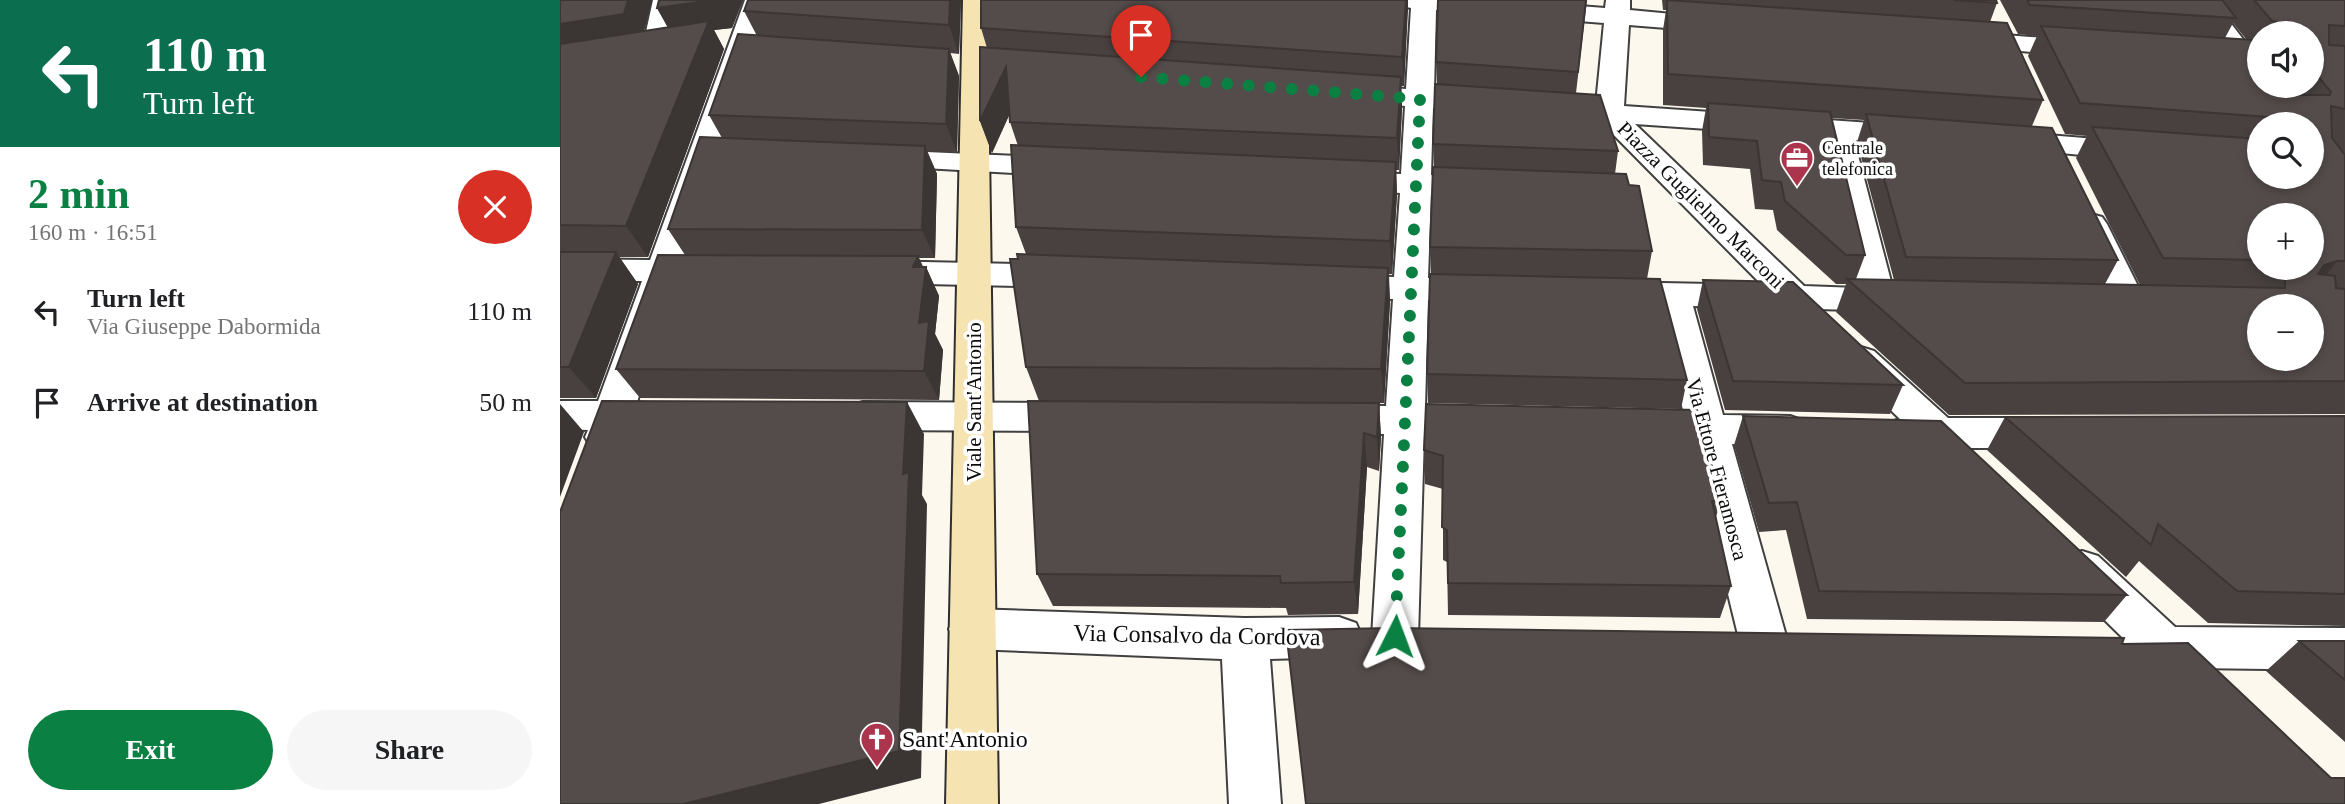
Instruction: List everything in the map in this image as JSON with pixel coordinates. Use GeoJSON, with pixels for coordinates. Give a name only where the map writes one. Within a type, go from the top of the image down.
{"type":"FeatureCollection","features":[{"type":"Feature","properties":{"kind":"street"},"geometry":{"type":"LineString","coordinates":[[628,55],[668,48],[665,0]]}},
{"type":"Feature","properties":{"kind":"street"},"geometry":{"type":"LineString","coordinates":[[595,466],[663,270],[717,153],[743,44],[757,0]]}},
{"type":"Feature","properties":{"kind":"street","name":"Viale Sant'Antonio"},"geometry":{"type":"LineString","coordinates":[[972,804],[975,0]]}},
{"type":"Feature","properties":{"kind":"street"},"geometry":{"type":"LineString","coordinates":[[1404,420],[1420,99],[1418,0],[1618,9],[1742,26]]}},
{"type":"Feature","properties":{"kind":"street"},"geometry":{"type":"LineString","coordinates":[[2200,0],[2247,60]]}},
{"type":"Feature","properties":{"kind":"street"},"geometry":{"type":"LineString","coordinates":[[1609,114],[1618,9]]}},
{"type":"Feature","properties":{"kind":"street"},"geometry":{"type":"LineString","coordinates":[[1992,11],[2012,56]]}},
{"type":"Feature","properties":{"kind":"street"},"geometry":{"type":"LineString","coordinates":[[1937,38],[2012,56],[2113,51]]}},
{"type":"Feature","properties":{"kind":"street"},"geometry":{"type":"LineString","coordinates":[[2219,58],[2247,70]]}},
{"type":"Feature","properties":{"kind":"street"},"geometry":{"type":"LineString","coordinates":[[1322,91],[1945,137]]}},
{"type":"Feature","properties":{"kind":"street","name":"Piazza Guglielmo Marconi"},"geometry":{"type":"LineString","coordinates":[[1609,114],[1686,193],[1978,471]]}},
{"type":"Feature","properties":{"kind":"street"},"geometry":{"type":"LineString","coordinates":[[1837,129],[1878,299]]}},
{"type":"Feature","properties":{"kind":"street"},"geometry":{"type":"LineString","coordinates":[[1985,140],[2058,157],[2163,153]]}},
{"type":"Feature","properties":{"kind":"street"},"geometry":{"type":"LineString","coordinates":[[2058,157],[2142,305],[2087,303]]}},
{"type":"Feature","properties":{"kind":"street"},"geometry":{"type":"LineString","coordinates":[[852,158],[1098,169]]}},
{"type":"Feature","properties":{"kind":"street"},"geometry":{"type":"LineString","coordinates":[[1319,180],[1510,188]]}},
{"type":"Feature","properties":{"kind":"street"},"geometry":{"type":"LineString","coordinates":[[1645,192],[1686,193]]}},
{"type":"Feature","properties":{"kind":"street"},"geometry":{"type":"LineString","coordinates":[[560,270],[730,271]]}},
{"type":"Feature","properties":{"kind":"street"},"geometry":{"type":"LineString","coordinates":[[852,271],[1097,277]]}},
{"type":"Feature","properties":{"kind":"street"},"geometry":{"type":"LineString","coordinates":[[1302,285],[1507,291]]}},
{"type":"Feature","properties":{"kind":"street"},"geometry":{"type":"LineString","coordinates":[[1576,292],[1920,300]]}},
{"type":"Feature","properties":{"kind":"street","name":"Via Ettore Fieramosca"},"geometry":{"type":"LineString","coordinates":[[1672,294],[1764,643]]}},
{"type":"Feature","properties":{"kind":"street"},"geometry":{"type":"LineString","coordinates":[[560,415],[681,416]]}},
{"type":"Feature","properties":{"kind":"street"},"geometry":{"type":"LineString","coordinates":[[835,416],[1113,417]]}},
{"type":"Feature","properties":{"kind":"street"},"geometry":{"type":"LineString","coordinates":[[1293,419],[1514,424]]}},
{"type":"Feature","properties":{"kind":"street","name":"Via Consalvo da Cordova"},"geometry":{"type":"LineString","coordinates":[[972,629],[1245,639],[1415,637],[1404,420]]}},
{"type":"Feature","properties":{"kind":"street"},"geometry":{"type":"LineString","coordinates":[[1611,427],[1830,432]]}},
{"type":"Feature","properties":{"kind":"street"},"geometry":{"type":"LineString","coordinates":[[1871,432],[2085,433]]}},
{"type":"Feature","properties":{"kind":"street"},"geometry":{"type":"LineString","coordinates":[[2057,545],[2204,684]]}},
{"type":"Feature","properties":{"kind":"street"},"geometry":{"type":"LineString","coordinates":[[1245,639],[1255,804]]}},
{"type":"Feature","properties":{"kind":"street"},"geometry":{"type":"LineString","coordinates":[[2096,646],[2345,649]]}},
{"type":"Feature","properties":{"kind":"building"},"geometry":{"type":"Polygon","coordinates":[[[560,0],[628,0],[624,14],[560,24],[560,0]]]}},
{"type":"Feature","properties":{"kind":"building"},"geometry":{"type":"Polygon","coordinates":[[[659,0],[713,0],[657,8],[659,0]]]}},
{"type":"Feature","properties":{"kind":"building"},"geometry":{"type":"Polygon","coordinates":[[[748,0],[950,0],[949,25],[744,11],[748,0]]]}},
{"type":"Feature","properties":{"kind":"building"},"geometry":{"type":"Polygon","coordinates":[[[981,0],[1406,0],[1402,57],[981,28],[981,0]]]}},
{"type":"Feature","properties":{"kind":"building"},"geometry":{"type":"Polygon","coordinates":[[[1438,0],[1586,0],[1578,72],[1436,62],[1438,0]]]}},
{"type":"Feature","properties":{"kind":"building"},"geometry":{"type":"Polygon","coordinates":[[[1667,0],[2007,23],[2043,100],[1668,74],[1667,0]]]}},
{"type":"Feature","properties":{"kind":"building"},"geometry":{"type":"Polygon","coordinates":[[[1954,0],[1996,0],[1997,3],[1954,0]]]}},
{"type":"Feature","properties":{"kind":"building"},"geometry":{"type":"Polygon","coordinates":[[[2027,0],[2222,0],[2236,18],[2030,5],[2027,0]]]}},
{"type":"Feature","properties":{"kind":"building"},"geometry":{"type":"Polygon","coordinates":[[[2254,0],[2345,0],[2345,26],[2329,25],[2329,45],[2345,46],[2345,109],[2331,106],[2332,138],[2345,155],[2345,261],[2324,265],[2324,203],[2247,203],[2247,260],[2163,258],[2092,127],[2247,138],[2247,189],[2324,189],[2324,112],[2247,112],[2247,115],[2080,103],[2041,26],[2247,40],[2247,98],[2324,98],[2324,95],[2330,95],[2331,92],[2324,84],[2324,21],[2272,21],[2254,0]]]}},
{"type":"Feature","properties":{"kind":"building"},"geometry":{"type":"Polygon","coordinates":[[[709,21],[626,226],[560,225],[560,44],[709,21]]]}},
{"type":"Feature","properties":{"kind":"building"},"geometry":{"type":"Polygon","coordinates":[[[738,34],[949,49],[946,124],[709,115],[738,34]]]}},
{"type":"Feature","properties":{"kind":"building"},"geometry":{"type":"Polygon","coordinates":[[[980,47],[1401,77],[1397,138],[1010,122],[1006,67],[980,121],[980,47]]]}},
{"type":"Feature","properties":{"kind":"building"},"geometry":{"type":"Polygon","coordinates":[[[1435,84],[1600,95],[1618,151],[1433,144],[1435,84]]]}},
{"type":"Feature","properties":{"kind":"building"},"geometry":{"type":"Polygon","coordinates":[[[1708,103],[1830,112],[1865,255],[1846,255],[1785,201],[1781,182],[1762,180],[1757,141],[1709,137],[1708,103]]]}},
{"type":"Feature","properties":{"kind":"building"},"geometry":{"type":"Polygon","coordinates":[[[1866,114],[2052,128],[2118,260],[1906,257],[1866,114]]]}},
{"type":"Feature","properties":{"kind":"building"},"geometry":{"type":"Polygon","coordinates":[[[700,137],[925,146],[922,230],[668,229],[700,137]]]}},
{"type":"Feature","properties":{"kind":"building"},"geometry":{"type":"Polygon","coordinates":[[[1011,145],[1396,162],[1390,241],[1016,227],[1011,145]]]}},
{"type":"Feature","properties":{"kind":"building"},"geometry":{"type":"Polygon","coordinates":[[[1433,167],[1626,174],[1629,185],[1639,186],[1652,251],[1430,247],[1433,167]]]}},
{"type":"Feature","properties":{"kind":"building"},"geometry":{"type":"Polygon","coordinates":[[[560,252],[616,252],[569,367],[560,367],[560,252]]]}},
{"type":"Feature","properties":{"kind":"building"},"geometry":{"type":"Polygon","coordinates":[[[1017,254],[1388,268],[1381,369],[1026,367],[1010,259],[1018,259],[1017,254]]]}},
{"type":"Feature","properties":{"kind":"building"},"geometry":{"type":"Polygon","coordinates":[[[658,255],[918,256],[913,267],[926,267],[919,323],[929,321],[924,371],[616,369],[658,255]]]}},
{"type":"Feature","properties":{"kind":"building"},"geometry":{"type":"Polygon","coordinates":[[[1430,274],[1660,279],[1687,380],[1427,374],[1430,274]]]}},
{"type":"Feature","properties":{"kind":"building"},"geometry":{"type":"Polygon","coordinates":[[[2324,275],[2335,276],[2336,288],[2345,289],[2345,381],[1965,383],[1847,279],[2285,288],[2285,280],[2324,280],[2324,275]]]}},
{"type":"Feature","properties":{"kind":"building"},"geometry":{"type":"Polygon","coordinates":[[[1703,280],[1793,282],[1903,385],[1733,381],[1703,280]]]}},
{"type":"Feature","properties":{"kind":"building"},"geometry":{"type":"Polygon","coordinates":[[[602,401],[907,402],[903,474],[909,472],[899,751],[683,804],[560,804],[560,512],[602,401]]]}},
{"type":"Feature","properties":{"kind":"building"},"geometry":{"type":"Polygon","coordinates":[[[1028,401],[1379,403],[1377,437],[1364,433],[1354,582],[1281,583],[1280,576],[1037,574],[1028,401]]]}},
{"type":"Feature","properties":{"kind":"building"},"geometry":{"type":"Polygon","coordinates":[[[1426,404],[1697,410],[1721,500],[1712,501],[1731,586],[1448,583],[1447,530],[1442,527],[1443,456],[1424,450],[1426,404]]]}},
{"type":"Feature","properties":{"kind":"building"},"geometry":{"type":"Polygon","coordinates":[[[1743,416],[1941,421],[2127,595],[1819,591],[1797,502],[1769,503],[1743,416]]]}},
{"type":"Feature","properties":{"kind":"building"},"geometry":{"type":"Polygon","coordinates":[[[2345,416],[2345,594],[2237,591],[2158,524],[2151,545],[2005,417],[2345,416]]]}},
{"type":"Feature","properties":{"kind":"building"},"geometry":{"type":"Polygon","coordinates":[[[1393,628],[2124,638],[2122,644],[2188,643],[2331,778],[2345,778],[2345,804],[1306,804],[1286,630],[1393,628]]]}},
{"type":"Feature","properties":{"kind":"building"},"geometry":{"type":"Polygon","coordinates":[[[2299,641],[2345,641],[2345,680],[2299,641]]]}},
{"type":"Feature","properties":{"kind":"place","name":"Centrale telefonica"},"geometry":{"type":"Point","coordinates":[1797,188]}},
{"type":"Feature","properties":{"kind":"place","name":"Sant'Antonio"},"geometry":{"type":"Point","coordinates":[877,769]}},
{"type":"Feature","properties":{"kind":"route"},"geometry":{"type":"LineString","coordinates":[[1141,77],[1420,99],[1395,636]]}}]}
